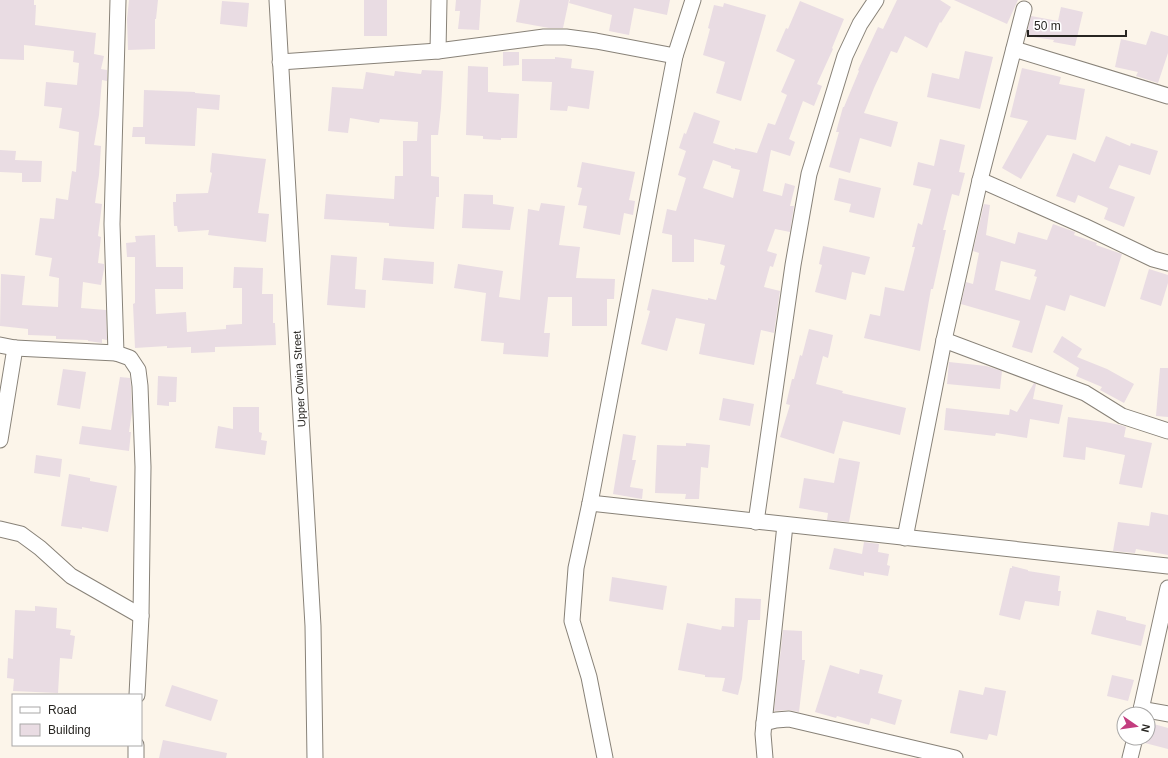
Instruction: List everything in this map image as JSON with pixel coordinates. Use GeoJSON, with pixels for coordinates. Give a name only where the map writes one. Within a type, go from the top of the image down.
{"type":"FeatureCollection","features":[{"type":"Feature","properties":{"kind":"street"},"geometry":{"type":"LineString","coordinates":[[116,354],[112,224],[118,0]]}},
{"type":"Feature","properties":{"kind":"street","name":"Upper Owina Street"},"geometry":{"type":"LineString","coordinates":[[276,0],[313,626],[315,758]]}},
{"type":"Feature","properties":{"kind":"street"},"geometry":{"type":"LineString","coordinates":[[438,51],[439,0]]}},
{"type":"Feature","properties":{"kind":"street"},"geometry":{"type":"LineString","coordinates":[[605,758],[589,677],[572,621],[576,568],[590,503],[675,56],[693,0]]}},
{"type":"Feature","properties":{"kind":"street"},"geometry":{"type":"LineString","coordinates":[[756,522],[793,265],[810,174],[844,56],[860,24],[876,0]]}},
{"type":"Feature","properties":{"kind":"street"},"geometry":{"type":"LineString","coordinates":[[905,538],[944,340],[980,180],[1024,9]]}},
{"type":"Feature","properties":{"kind":"street"},"geometry":{"type":"LineString","coordinates":[[280,62],[438,51],[544,37],[566,37],[675,56]]}},
{"type":"Feature","properties":{"kind":"street"},"geometry":{"type":"LineString","coordinates":[[1014,49],[1168,96]]}},
{"type":"Feature","properties":{"kind":"street"},"geometry":{"type":"LineString","coordinates":[[980,180],[1084,226],[1153,259],[1168,263]]}},
{"type":"Feature","properties":{"kind":"street"},"geometry":{"type":"LineString","coordinates":[[944,340],[1085,393],[1122,416],[1168,431]]}},
{"type":"Feature","properties":{"kind":"street"},"geometry":{"type":"LineString","coordinates":[[0,345],[15,348],[116,354],[130,358],[138,370],[143,467],[141,616],[137,694]]}},
{"type":"Feature","properties":{"kind":"street"},"geometry":{"type":"LineString","coordinates":[[0,440],[15,348]]}},
{"type":"Feature","properties":{"kind":"street"},"geometry":{"type":"LineString","coordinates":[[590,503],[1168,566]]}},
{"type":"Feature","properties":{"kind":"street"},"geometry":{"type":"LineString","coordinates":[[765,758],[763,734],[785,525]]}},
{"type":"Feature","properties":{"kind":"street"},"geometry":{"type":"LineString","coordinates":[[0,529],[21,534],[40,548],[71,576],[141,616]]}},
{"type":"Feature","properties":{"kind":"street"},"geometry":{"type":"LineString","coordinates":[[1142,706],[1168,588]]}},
{"type":"Feature","properties":{"kind":"street"},"geometry":{"type":"LineString","coordinates":[[1156,713],[1168,714]]}},
{"type":"Feature","properties":{"kind":"street"},"geometry":{"type":"LineString","coordinates":[[764,723],[789,719],[924,754],[955,758]]}},
{"type":"Feature","properties":{"kind":"street"},"geometry":{"type":"LineString","coordinates":[[136,746],[136,758]]}},
{"type":"Feature","properties":{"kind":"street"},"geometry":{"type":"LineString","coordinates":[[1130,758],[1133,746]]}},
{"type":"Feature","properties":{"kind":"building"},"geometry":{"type":"Polygon","coordinates":[[[0,0],[34,0],[34,5],[36,5],[35,25],[96,33],[94,54],[104,56],[101,69],[107,70],[107,81],[102,80],[99,115],[94,145],[101,146],[95,203],[102,204],[98,236],[101,237],[98,263],[104,264],[104,269],[101,285],[83,282],[81,308],[106,310],[107,340],[102,339],[102,343],[88,340],[56,339],[56,336],[28,335],[28,329],[0,326],[1,274],[25,276],[22,305],[58,307],[59,278],[49,276],[52,258],[35,255],[40,218],[54,219],[56,198],[68,200],[72,171],[76,172],[79,132],[59,128],[62,108],[44,106],[46,82],[77,85],[79,63],[73,62],[74,51],[24,45],[24,60],[0,59],[0,0]]]}},
{"type":"Feature","properties":{"kind":"building"},"geometry":{"type":"Polygon","coordinates":[[[129,0],[158,0],[155,19],[155,49],[128,50],[127,19],[129,0]]]}},
{"type":"Feature","properties":{"kind":"building"},"geometry":{"type":"Polygon","coordinates":[[[364,0],[387,0],[387,36],[364,36],[364,0]]]}},
{"type":"Feature","properties":{"kind":"building"},"geometry":{"type":"Polygon","coordinates":[[[456,0],[481,0],[479,30],[458,29],[460,11],[455,11],[456,0]]]}},
{"type":"Feature","properties":{"kind":"building"},"geometry":{"type":"Polygon","coordinates":[[[520,0],[569,0],[563,28],[549,28],[516,22],[520,0]]]}},
{"type":"Feature","properties":{"kind":"building"},"geometry":{"type":"Polygon","coordinates":[[[570,0],[670,0],[667,15],[634,8],[629,35],[609,31],[612,15],[569,3],[570,0]]]}},
{"type":"Feature","properties":{"kind":"building"},"geometry":{"type":"Polygon","coordinates":[[[897,0],[940,0],[951,7],[941,23],[940,22],[927,48],[905,36],[897,53],[891,51],[874,88],[864,113],[898,122],[891,147],[860,138],[850,173],[829,167],[839,132],[836,132],[843,107],[859,71],[858,70],[878,27],[883,29],[897,0]]]}},
{"type":"Feature","properties":{"kind":"building"},"geometry":{"type":"Polygon","coordinates":[[[954,0],[1018,0],[1007,24],[954,0]]]}},
{"type":"Feature","properties":{"kind":"building"},"geometry":{"type":"Polygon","coordinates":[[[222,1],[249,3],[247,27],[220,24],[222,1]]]}},
{"type":"Feature","properties":{"kind":"building"},"geometry":{"type":"Polygon","coordinates":[[[800,1],[844,19],[832,48],[833,49],[817,84],[822,86],[814,106],[803,101],[789,139],[795,142],[790,156],[771,150],[763,191],[782,196],[785,183],[795,186],[790,206],[794,206],[790,232],[775,229],[767,251],[777,254],[773,267],[770,266],[764,287],[780,291],[774,333],[761,330],[754,365],[699,354],[705,324],[676,318],[667,351],[641,344],[650,311],[647,310],[652,289],[708,300],[708,298],[716,300],[725,266],[720,264],[725,245],[694,239],[694,262],[672,262],[672,235],[662,233],[667,209],[676,211],[686,178],[678,175],[686,151],[679,148],[684,133],[686,134],[694,112],[720,121],[713,143],[735,150],[735,148],[757,153],[768,123],[775,125],[787,95],[781,92],[795,60],[776,51],[786,28],[788,29],[800,1]],[[713,160],[703,188],[733,198],[740,170],[731,168],[731,166],[713,160]]]}},
{"type":"Feature","properties":{"kind":"building"},"geometry":{"type":"Polygon","coordinates":[[[724,3],[766,15],[741,101],[716,93],[725,62],[703,55],[710,29],[708,28],[714,5],[723,7],[724,3]]]}},
{"type":"Feature","properties":{"kind":"building"},"geometry":{"type":"Polygon","coordinates":[[[1061,7],[1083,12],[1075,46],[1053,42],[1054,40],[1026,36],[1031,16],[1058,21],[1061,7]]]}},
{"type":"Feature","properties":{"kind":"building"},"geometry":{"type":"Polygon","coordinates":[[[1151,31],[1168,36],[1168,53],[1158,83],[1136,76],[1138,72],[1115,67],[1121,39],[1146,45],[1151,31]]]}},
{"type":"Feature","properties":{"kind":"building"},"geometry":{"type":"Polygon","coordinates":[[[965,51],[993,57],[980,109],[927,97],[932,73],[959,79],[965,51]]]}},
{"type":"Feature","properties":{"kind":"building"},"geometry":{"type":"Polygon","coordinates":[[[503,52],[519,52],[519,65],[503,66],[503,52]]]}},
{"type":"Feature","properties":{"kind":"building"},"geometry":{"type":"Polygon","coordinates":[[[555,57],[572,59],[571,68],[594,71],[589,109],[568,106],[567,111],[550,110],[552,82],[522,81],[522,59],[555,59],[555,57]]]}},
{"type":"Feature","properties":{"kind":"building"},"geometry":{"type":"Polygon","coordinates":[[[468,66],[488,67],[488,92],[519,94],[517,138],[501,138],[501,140],[483,139],[483,136],[466,135],[468,66]]]}},
{"type":"Feature","properties":{"kind":"building"},"geometry":{"type":"Polygon","coordinates":[[[1022,68],[1061,77],[1059,84],[1085,89],[1076,140],[1047,135],[1021,179],[1002,168],[1028,121],[1010,117],[1022,68]]]}},
{"type":"Feature","properties":{"kind":"building"},"geometry":{"type":"Polygon","coordinates":[[[422,70],[443,71],[438,135],[431,135],[431,176],[439,177],[439,197],[436,197],[434,229],[389,226],[389,223],[324,219],[326,194],[394,199],[395,176],[403,176],[403,141],[417,141],[418,122],[380,119],[379,123],[350,118],[348,133],[328,131],[332,87],[363,89],[366,72],[394,76],[395,71],[421,74],[422,70]]]}},
{"type":"Feature","properties":{"kind":"building"},"geometry":{"type":"Polygon","coordinates":[[[144,90],[195,92],[220,95],[219,110],[197,108],[195,146],[145,144],[145,137],[132,137],[133,127],[143,127],[144,90]]]}},
{"type":"Feature","properties":{"kind":"building"},"geometry":{"type":"Polygon","coordinates":[[[1106,136],[1130,146],[1131,143],[1158,151],[1150,175],[1119,165],[1109,188],[1135,197],[1124,227],[1104,219],[1108,208],[1078,195],[1075,203],[1056,196],[1073,153],[1095,162],[1106,136]]]}},
{"type":"Feature","properties":{"kind":"building"},"geometry":{"type":"Polygon","coordinates":[[[940,139],[965,145],[959,172],[965,173],[959,196],[952,194],[943,230],[946,230],[933,289],[931,289],[920,351],[864,338],[870,314],[880,316],[885,287],[904,291],[915,247],[912,247],[918,223],[922,225],[931,189],[913,185],[918,162],[934,166],[940,139]]]}},
{"type":"Feature","properties":{"kind":"building"},"geometry":{"type":"Polygon","coordinates":[[[0,150],[16,151],[15,160],[42,161],[41,182],[22,182],[22,173],[0,172],[0,150]]]}},
{"type":"Feature","properties":{"kind":"building"},"geometry":{"type":"Polygon","coordinates":[[[212,153],[266,159],[258,213],[269,214],[266,242],[208,235],[209,230],[178,232],[177,226],[174,226],[173,202],[176,202],[176,194],[208,193],[212,173],[210,172],[212,153]]]}},
{"type":"Feature","properties":{"kind":"building"},"geometry":{"type":"Polygon","coordinates":[[[582,162],[635,172],[629,200],[635,201],[633,215],[624,213],[620,235],[583,228],[587,206],[578,205],[582,188],[577,187],[582,162]]]}},
{"type":"Feature","properties":{"kind":"building"},"geometry":{"type":"Polygon","coordinates":[[[839,178],[881,188],[874,218],[849,212],[851,204],[834,200],[839,178]]]}},
{"type":"Feature","properties":{"kind":"building"},"geometry":{"type":"Polygon","coordinates":[[[464,194],[493,195],[493,204],[514,207],[510,230],[462,228],[464,194]]]}},
{"type":"Feature","properties":{"kind":"building"},"geometry":{"type":"Polygon","coordinates":[[[541,203],[565,206],[559,245],[580,247],[576,278],[615,279],[614,299],[607,299],[607,326],[572,326],[572,297],[548,297],[544,333],[550,333],[548,357],[503,354],[504,343],[481,341],[486,293],[454,288],[458,264],[503,271],[499,297],[520,300],[528,209],[539,211],[541,203]]]}},
{"type":"Feature","properties":{"kind":"building"},"geometry":{"type":"Polygon","coordinates":[[[984,204],[990,205],[986,235],[1015,244],[1018,232],[1047,240],[1053,224],[1075,232],[1074,235],[1097,243],[1096,245],[1122,254],[1105,307],[1070,295],[1065,311],[1046,305],[1032,353],[1012,347],[1020,321],[961,304],[966,282],[973,284],[979,253],[973,251],[984,204]],[[1001,261],[995,290],[1030,300],[1037,277],[1034,276],[1036,270],[1001,261]]]}},
{"type":"Feature","properties":{"kind":"building"},"geometry":{"type":"Polygon","coordinates":[[[155,235],[156,267],[183,267],[183,289],[155,289],[156,314],[186,312],[187,332],[226,329],[226,325],[242,324],[242,288],[233,288],[234,267],[263,268],[262,294],[273,294],[273,323],[275,323],[276,345],[215,347],[215,352],[191,353],[191,347],[167,348],[167,346],[135,348],[133,304],[135,303],[135,257],[127,257],[126,243],[136,242],[135,236],[155,235]]]}},
{"type":"Feature","properties":{"kind":"building"},"geometry":{"type":"Polygon","coordinates":[[[823,246],[870,257],[865,275],[852,272],[846,300],[815,292],[822,265],[819,264],[823,246]]]}},
{"type":"Feature","properties":{"kind":"building"},"geometry":{"type":"Polygon","coordinates":[[[331,255],[357,257],[355,289],[366,290],[365,308],[327,305],[331,255]]]}},
{"type":"Feature","properties":{"kind":"building"},"geometry":{"type":"Polygon","coordinates":[[[384,258],[434,262],[433,284],[382,280],[384,258]]]}},
{"type":"Feature","properties":{"kind":"building"},"geometry":{"type":"Polygon","coordinates":[[[1149,269],[1168,275],[1168,283],[1161,306],[1140,299],[1149,269]]]}},
{"type":"Feature","properties":{"kind":"building"},"geometry":{"type":"Polygon","coordinates":[[[809,329],[833,335],[828,358],[823,356],[816,384],[843,391],[842,393],[906,408],[900,435],[843,421],[834,454],[780,437],[790,405],[786,404],[792,379],[794,379],[800,355],[802,356],[809,329]]]}},
{"type":"Feature","properties":{"kind":"building"},"geometry":{"type":"Polygon","coordinates":[[[1062,336],[1082,349],[1077,357],[1107,369],[1134,384],[1124,403],[1100,390],[1102,387],[1076,376],[1079,368],[1053,352],[1062,336]]]}},
{"type":"Feature","properties":{"kind":"building"},"geometry":{"type":"Polygon","coordinates":[[[949,362],[986,366],[1002,371],[1000,389],[947,384],[949,362]]]}},
{"type":"Feature","properties":{"kind":"building"},"geometry":{"type":"Polygon","coordinates":[[[1160,368],[1168,368],[1168,417],[1156,416],[1160,368]]]}},
{"type":"Feature","properties":{"kind":"building"},"geometry":{"type":"Polygon","coordinates":[[[63,369],[86,372],[80,409],[57,405],[63,369]]]}},
{"type":"Feature","properties":{"kind":"building"},"geometry":{"type":"Polygon","coordinates":[[[158,376],[177,377],[176,402],[169,402],[169,406],[157,405],[158,376]]]}},
{"type":"Feature","properties":{"kind":"building"},"geometry":{"type":"Polygon","coordinates":[[[120,377],[130,378],[132,412],[129,432],[131,432],[129,451],[79,444],[82,426],[111,430],[120,377]]]}},
{"type":"Feature","properties":{"kind":"building"},"geometry":{"type":"Polygon","coordinates":[[[1034,383],[1036,384],[1033,399],[1063,405],[1059,424],[1030,419],[1027,438],[996,433],[995,436],[944,430],[946,408],[1009,415],[1010,409],[1017,412],[1034,383]]]}},
{"type":"Feature","properties":{"kind":"building"},"geometry":{"type":"Polygon","coordinates":[[[723,398],[754,404],[750,426],[719,420],[723,398]]]}},
{"type":"Feature","properties":{"kind":"building"},"geometry":{"type":"Polygon","coordinates":[[[233,407],[259,407],[259,432],[262,433],[261,440],[267,441],[265,455],[215,448],[218,426],[233,429],[233,407]]]}},
{"type":"Feature","properties":{"kind":"building"},"geometry":{"type":"Polygon","coordinates":[[[1068,417],[1120,425],[1126,427],[1124,437],[1152,443],[1142,488],[1119,484],[1125,455],[1086,447],[1085,460],[1063,457],[1068,417]]]}},
{"type":"Feature","properties":{"kind":"building"},"geometry":{"type":"Polygon","coordinates":[[[623,434],[636,436],[632,460],[636,460],[630,487],[643,489],[642,499],[613,494],[623,434]]]}},
{"type":"Feature","properties":{"kind":"building"},"geometry":{"type":"Polygon","coordinates":[[[686,443],[710,445],[708,468],[701,467],[699,499],[685,499],[686,494],[655,493],[657,445],[686,446],[686,443]]]}},
{"type":"Feature","properties":{"kind":"building"},"geometry":{"type":"Polygon","coordinates":[[[36,455],[62,459],[60,477],[34,473],[36,455]]]}},
{"type":"Feature","properties":{"kind":"building"},"geometry":{"type":"Polygon","coordinates":[[[839,458],[860,462],[849,522],[827,520],[828,513],[799,508],[804,478],[834,483],[839,458]]]}},
{"type":"Feature","properties":{"kind":"building"},"geometry":{"type":"Polygon","coordinates":[[[69,474],[90,478],[90,481],[117,486],[108,532],[82,527],[82,529],[61,526],[69,474]]]}},
{"type":"Feature","properties":{"kind":"building"},"geometry":{"type":"Polygon","coordinates":[[[1151,512],[1168,515],[1168,555],[1136,549],[1135,553],[1113,551],[1118,522],[1149,526],[1151,512]]]}},
{"type":"Feature","properties":{"kind":"building"},"geometry":{"type":"Polygon","coordinates":[[[864,542],[879,544],[878,552],[889,554],[887,565],[890,566],[888,576],[864,572],[864,576],[829,569],[834,548],[862,554],[864,542]]]}},
{"type":"Feature","properties":{"kind":"building"},"geometry":{"type":"Polygon","coordinates":[[[1012,566],[1028,571],[1060,576],[1058,591],[1061,591],[1059,606],[1025,601],[1020,620],[999,615],[1010,568],[1012,568],[1012,566]]]}},
{"type":"Feature","properties":{"kind":"building"},"geometry":{"type":"Polygon","coordinates":[[[612,577],[667,586],[663,610],[609,601],[612,577]]]}},
{"type":"Feature","properties":{"kind":"building"},"geometry":{"type":"Polygon","coordinates":[[[735,598],[761,599],[760,620],[748,620],[742,679],[738,695],[722,691],[725,678],[705,677],[705,675],[678,670],[687,623],[721,630],[722,626],[734,627],[735,598]]]}},
{"type":"Feature","properties":{"kind":"building"},"geometry":{"type":"Polygon","coordinates":[[[35,606],[57,608],[56,628],[71,630],[70,635],[75,636],[72,659],[60,658],[58,693],[13,691],[14,679],[7,678],[8,658],[13,659],[15,610],[35,611],[35,606]]]}},
{"type":"Feature","properties":{"kind":"building"},"geometry":{"type":"Polygon","coordinates":[[[1097,610],[1126,617],[1126,620],[1146,625],[1141,646],[1091,634],[1097,610]]]}},
{"type":"Feature","properties":{"kind":"building"},"geometry":{"type":"Polygon","coordinates":[[[783,630],[802,631],[802,660],[805,660],[799,712],[789,710],[774,711],[783,630]]]}},
{"type":"Feature","properties":{"kind":"building"},"geometry":{"type":"Polygon","coordinates":[[[830,665],[859,674],[860,669],[883,675],[878,693],[902,700],[895,725],[871,718],[869,725],[837,716],[836,718],[815,712],[830,665]]]}},
{"type":"Feature","properties":{"kind":"building"},"geometry":{"type":"Polygon","coordinates":[[[1112,675],[1134,680],[1128,701],[1107,696],[1112,675]]]}},
{"type":"Feature","properties":{"kind":"building"},"geometry":{"type":"Polygon","coordinates":[[[172,685],[218,700],[211,721],[165,706],[172,685]]]}},
{"type":"Feature","properties":{"kind":"building"},"geometry":{"type":"Polygon","coordinates":[[[985,687],[1006,691],[997,736],[989,734],[987,740],[950,733],[959,690],[983,695],[985,687]]]}},
{"type":"Feature","properties":{"kind":"building"},"geometry":{"type":"Polygon","coordinates":[[[1156,725],[1168,728],[1168,749],[1156,746],[1156,725]]]}},
{"type":"Feature","properties":{"kind":"building"},"geometry":{"type":"Polygon","coordinates":[[[163,740],[227,753],[226,758],[159,758],[163,740]]]}}]}
